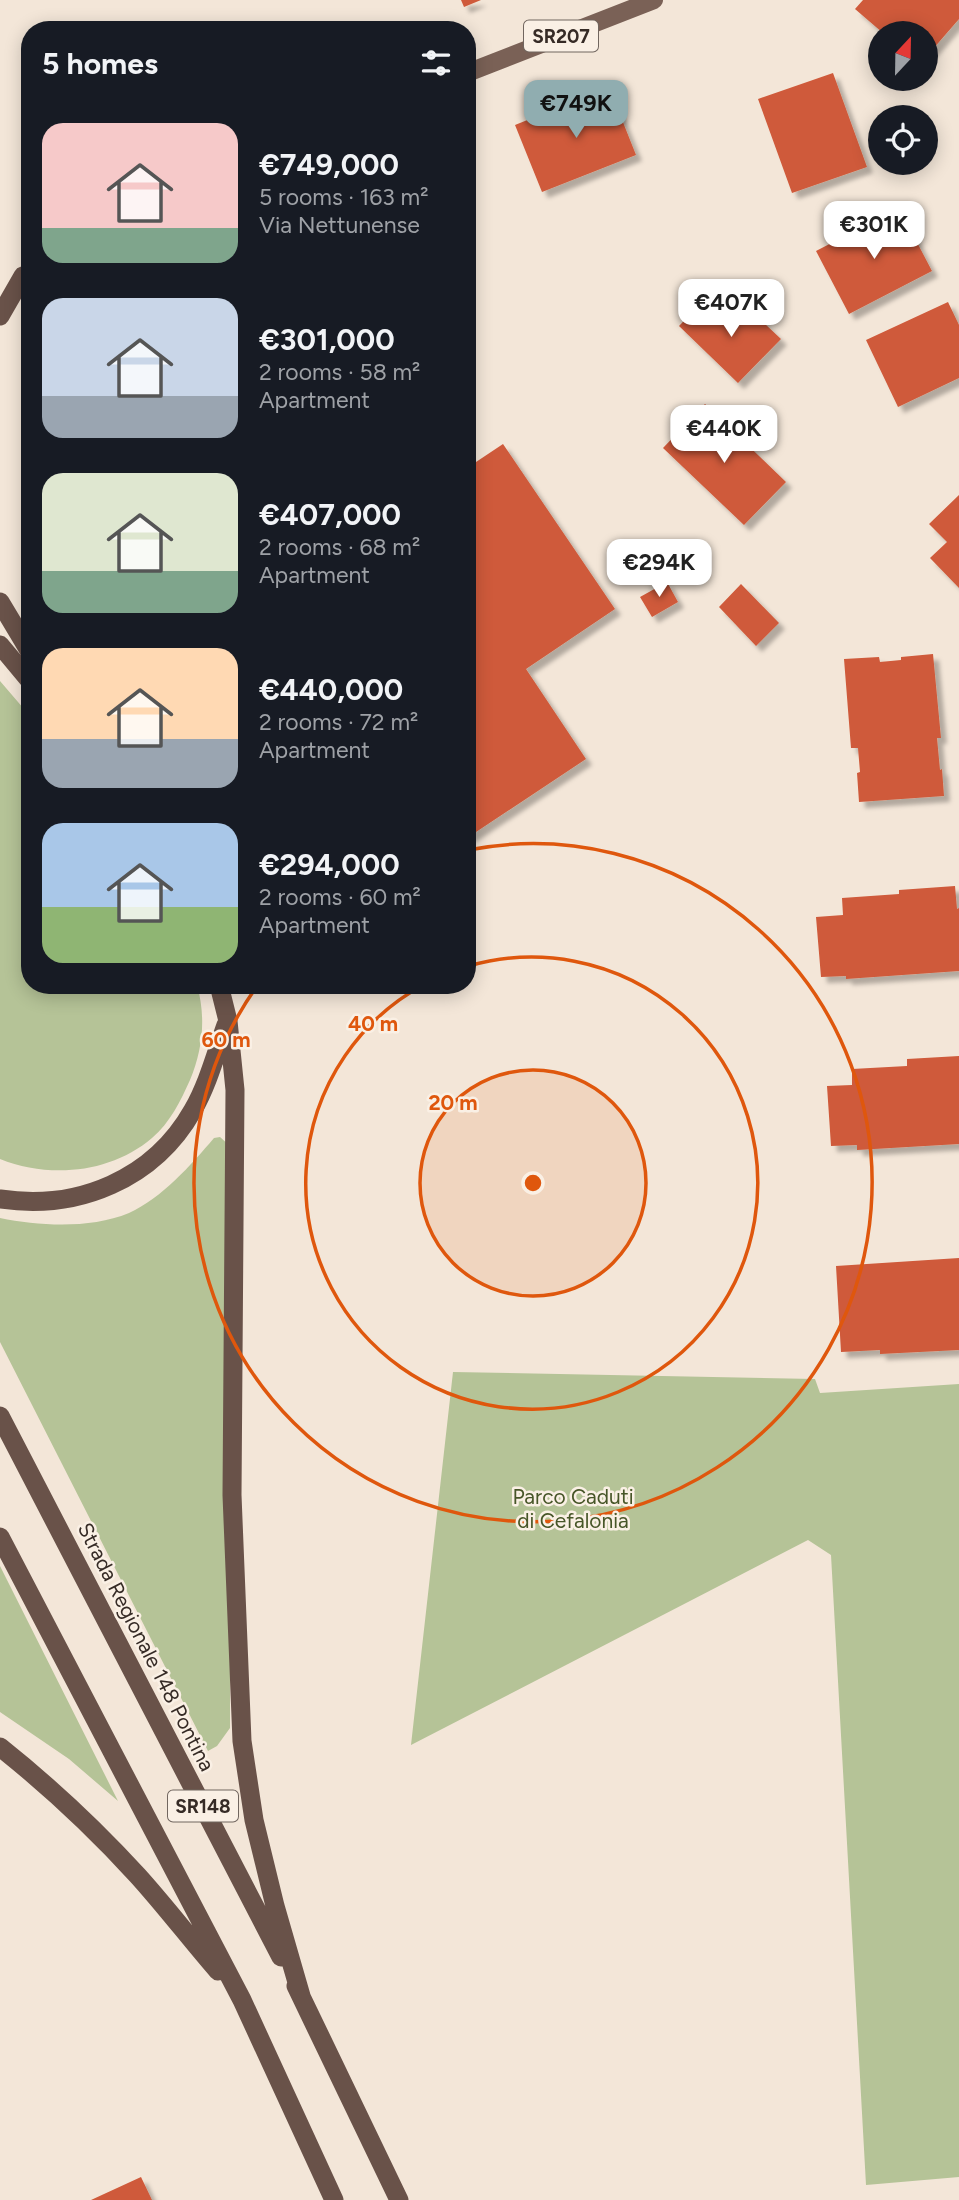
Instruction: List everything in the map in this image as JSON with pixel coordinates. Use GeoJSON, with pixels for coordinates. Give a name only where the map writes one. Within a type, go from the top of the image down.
{"type":"FeatureCollection","features":[{"type":"Feature","properties":{"kind":"highway"},"geometry":{"type":"LineString","coordinates":[[0,316],[21,283]]}},
{"type":"Feature","properties":{"kind":"highway"},"geometry":{"type":"LineString","coordinates":[[0,602],[21,637]]}},
{"type":"Feature","properties":{"kind":"highway"},"geometry":{"type":"LineString","coordinates":[[0,648],[21,672]]}},
{"type":"Feature","properties":{"kind":"highway"},"geometry":{"type":"LineString","coordinates":[[221,994],[228,1021],[235,1090],[232,1495],[242,1741],[254,1820],[275,1906],[302,1996]]}},
{"type":"Feature","properties":{"kind":"highway"},"geometry":{"type":"LineString","coordinates":[[0,1199],[48,1200],[87,1194],[118,1183],[151,1161],[174,1139],[195,1108],[228,1021]]}},
{"type":"Feature","properties":{"kind":"highway","name":"Strada Regionale 148 Pontina"},"geometry":{"type":"LineString","coordinates":[[0,1416],[302,1996],[399,2200]]}},
{"type":"Feature","properties":{"kind":"highway","name":"SR148"},"geometry":{"type":"LineString","coordinates":[[0,1537],[242,2000],[334,2200]]}},
{"type":"Feature","properties":{"kind":"highway"},"geometry":{"type":"LineString","coordinates":[[0,1747],[52,1791],[109,1846],[242,2000]]}},
{"type":"Feature","properties":{"kind":"main road","name":"SR207"},"geometry":{"type":"LineString","coordinates":[[476,69],[654,0]]}},
{"type":"Feature","properties":{"kind":"main road"},"geometry":{"type":"LineString","coordinates":[[0,293],[21,278]]}},
{"type":"Feature","properties":{"kind":"green space"},"geometry":{"type":"Polygon","coordinates":[[[0,681],[21,706],[21,994],[199,994],[202,1033],[198,1057],[179,1103],[158,1132],[136,1150],[118,1159],[79,1169],[39,1169],[0,1159],[0,681]]]}},
{"type":"Feature","properties":{"kind":"green space"},"geometry":{"type":"Polygon","coordinates":[[[220,1137],[230,1146],[230,1728],[217,1746],[208,1751],[0,1342],[0,1218],[32,1223],[82,1224],[129,1213],[164,1190],[214,1138],[220,1137]]]}},
{"type":"Feature","properties":{"kind":"green space","name":"Parco Caduti di Cefalonia"},"geometry":{"type":"Polygon","coordinates":[[[453,1372],[815,1379],[820,1393],[959,1384],[959,2177],[866,2185],[831,1555],[808,1540],[411,1745],[453,1372]]]}},
{"type":"Feature","properties":{"kind":"green space"},"geometry":{"type":"Polygon","coordinates":[[[0,1566],[118,1801],[69,1759],[0,1712],[0,1566]]]}},
{"type":"Feature","properties":{"kind":"building"},"geometry":{"type":"Polygon","coordinates":[[[461,0],[481,0],[464,7],[461,0]]]}},
{"type":"Feature","properties":{"kind":"building"},"geometry":{"type":"Polygon","coordinates":[[[863,0],[959,0],[959,19],[938,43],[938,21],[869,21],[855,9],[863,0]]]}},
{"type":"Feature","properties":{"kind":"building"},"geometry":{"type":"Polygon","coordinates":[[[833,73],[867,167],[792,193],[758,99],[833,73]]]}},
{"type":"Feature","properties":{"kind":"building"},"geometry":{"type":"Polygon","coordinates":[[[609,87],[636,155],[542,192],[515,125],[609,87]]]}},
{"type":"Feature","properties":{"kind":"building"},"geometry":{"type":"Polygon","coordinates":[[[899,208],[932,271],[849,314],[816,251],[899,208]]]}},
{"type":"Feature","properties":{"kind":"building"},"geometry":{"type":"Polygon","coordinates":[[[703,301],[729,326],[747,307],[781,339],[738,383],[679,326],[703,301]]]}},
{"type":"Feature","properties":{"kind":"building"},"geometry":{"type":"Polygon","coordinates":[[[948,302],[959,325],[959,378],[898,407],[866,340],[948,302]]]}},
{"type":"Feature","properties":{"kind":"building"},"geometry":{"type":"Polygon","coordinates":[[[705,404],[786,482],[744,525],[663,448],[705,404]]]}},
{"type":"Feature","properties":{"kind":"building"},"geometry":{"type":"Polygon","coordinates":[[[503,444],[615,609],[526,669],[586,759],[476,832],[476,462],[503,444]]]}},
{"type":"Feature","properties":{"kind":"building"},"geometry":{"type":"Polygon","coordinates":[[[959,495],[959,588],[930,558],[947,542],[929,524],[959,495]]]}},
{"type":"Feature","properties":{"kind":"building"},"geometry":{"type":"Polygon","coordinates":[[[667,582],[678,602],[652,617],[640,597],[667,582]]]}},
{"type":"Feature","properties":{"kind":"building"},"geometry":{"type":"Polygon","coordinates":[[[741,584],[779,623],[756,646],[719,607],[741,584]]]}},
{"type":"Feature","properties":{"kind":"building"},"geometry":{"type":"Polygon","coordinates":[[[933,654],[941,738],[937,738],[944,796],[859,802],[858,748],[851,748],[844,659],[879,657],[880,662],[933,654]]]}},
{"type":"Feature","properties":{"kind":"building"},"geometry":{"type":"Polygon","coordinates":[[[955,886],[957,909],[959,908],[959,971],[846,979],[846,976],[821,977],[816,917],[843,915],[842,898],[955,886]]]}},
{"type":"Feature","properties":{"kind":"building"},"geometry":{"type":"Polygon","coordinates":[[[959,1056],[959,1144],[857,1150],[857,1145],[831,1146],[827,1086],[852,1085],[852,1069],[907,1066],[907,1059],[959,1056]]]}},
{"type":"Feature","properties":{"kind":"building"},"geometry":{"type":"Polygon","coordinates":[[[959,1258],[959,1350],[880,1354],[880,1350],[841,1352],[836,1266],[959,1258]]]}},
{"type":"Feature","properties":{"kind":"building"},"geometry":{"type":"Polygon","coordinates":[[[141,2177],[152,2200],[91,2200],[141,2177]]]}}]}
